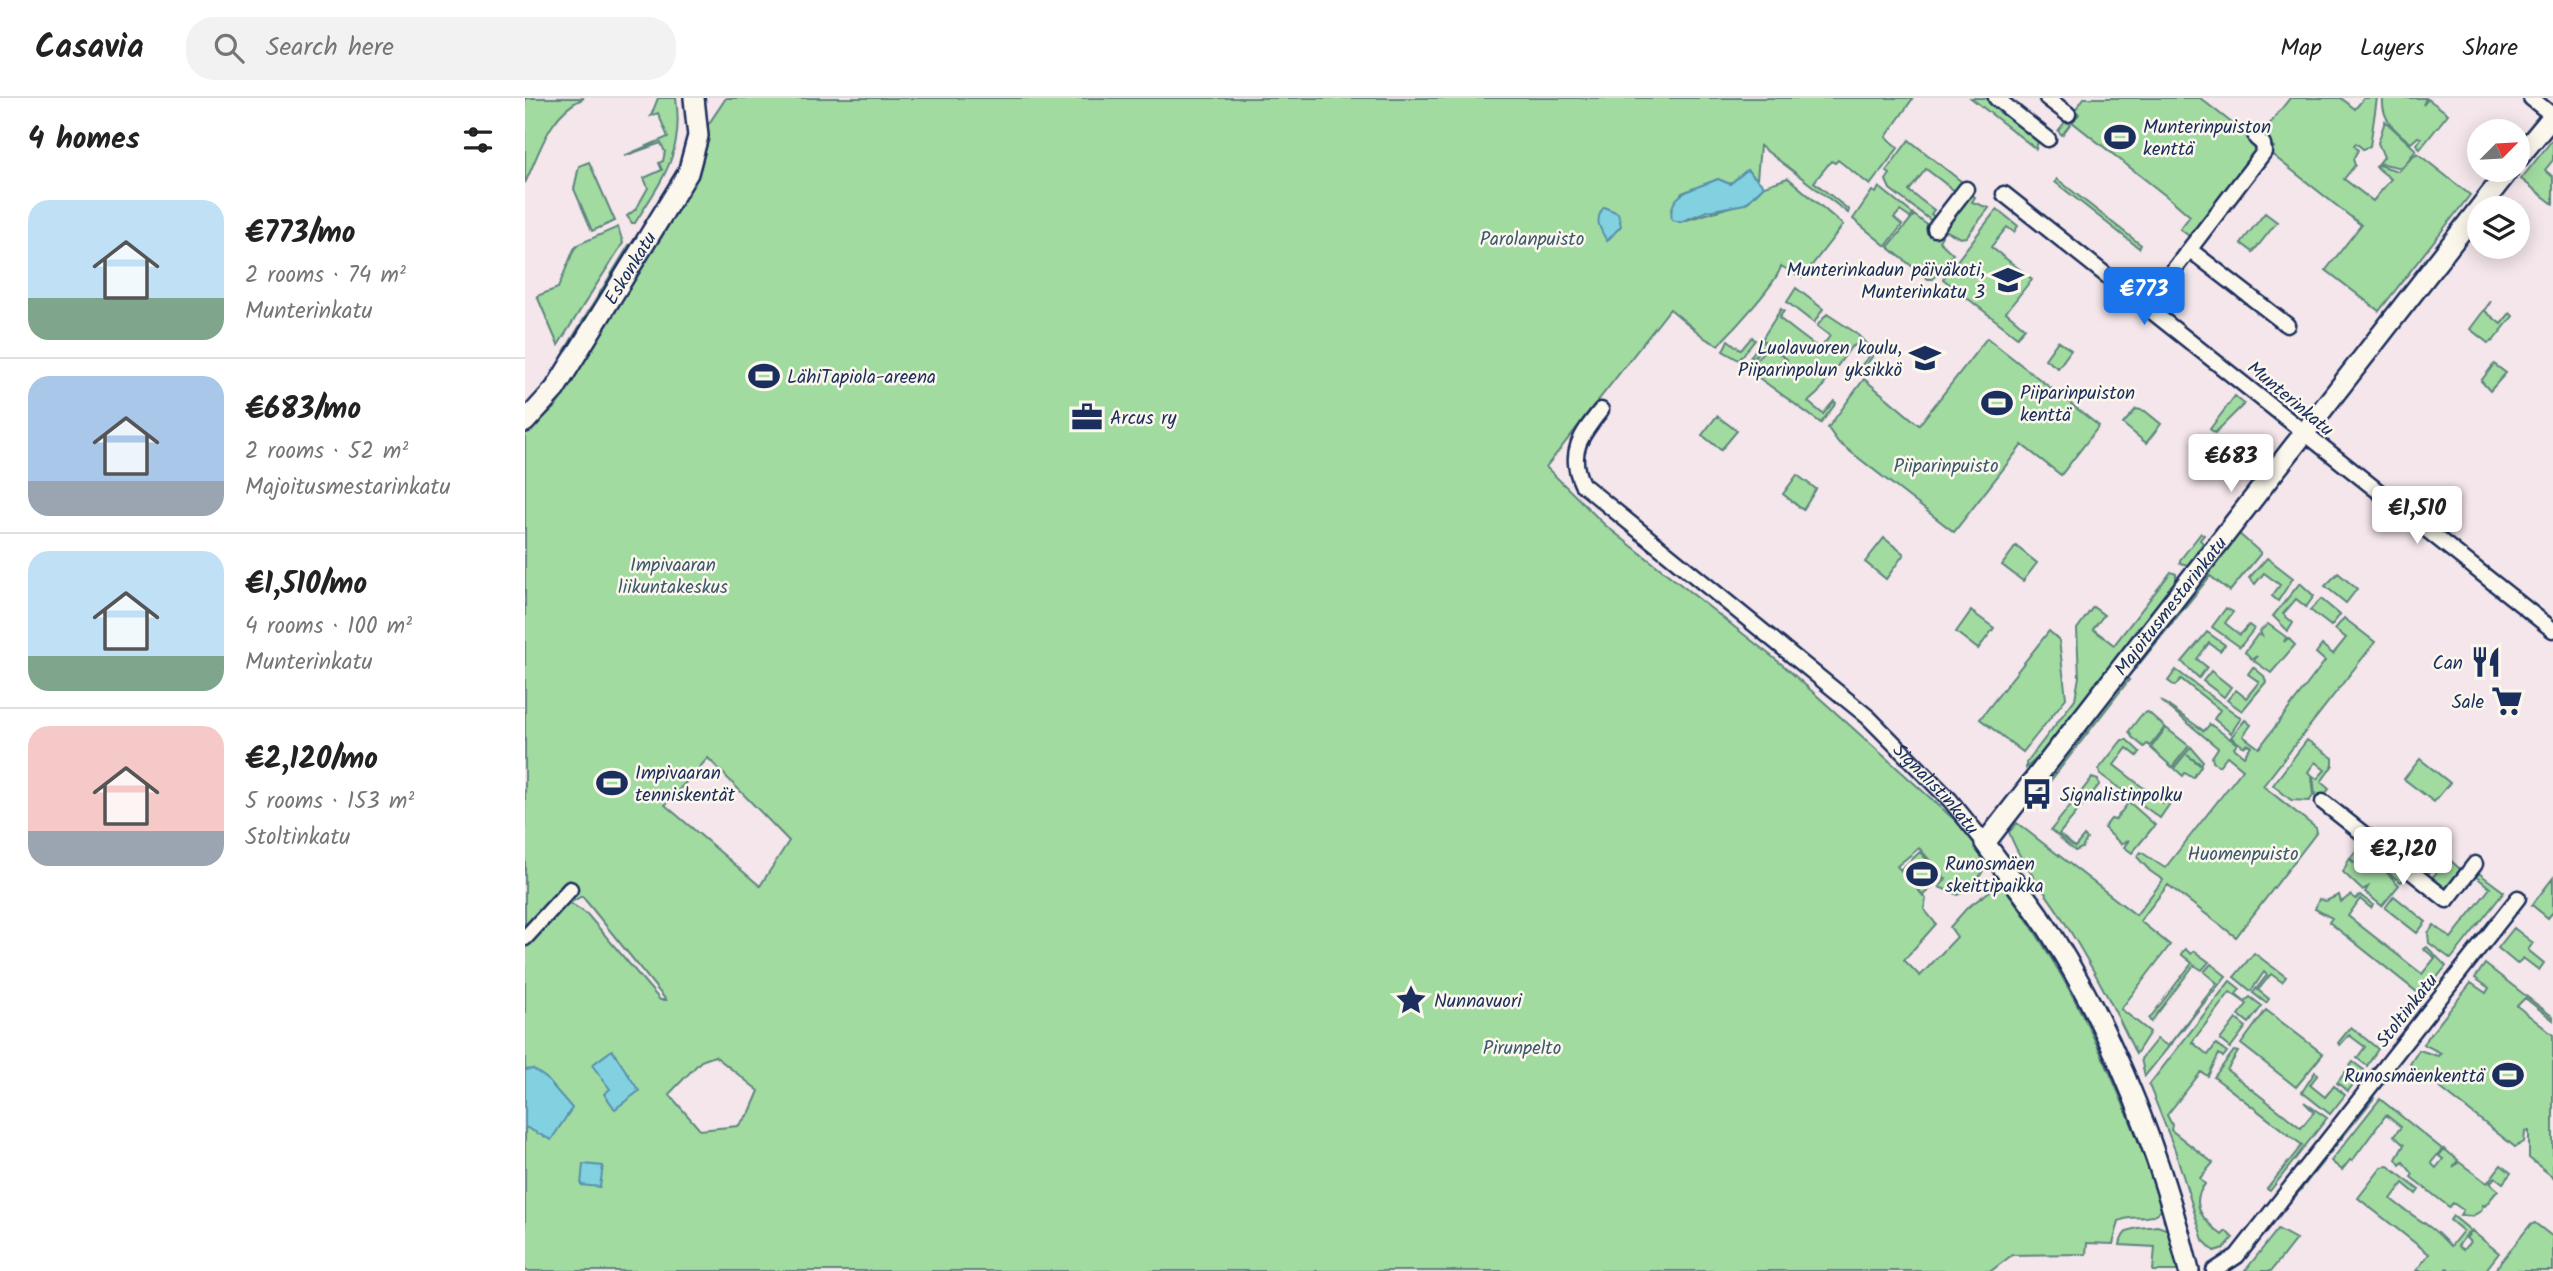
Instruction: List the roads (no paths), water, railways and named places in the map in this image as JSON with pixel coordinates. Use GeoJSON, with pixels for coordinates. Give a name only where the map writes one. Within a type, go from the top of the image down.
{"type":"FeatureCollection","features":[{"type":"Feature","properties":{"kind":"street","name":"Eskonkatu"},"geometry":{"type":"LineString","coordinates":[[525,422],[555,388],[692,166],[698,136],[694,98]]}},
{"type":"Feature","properties":{"kind":"street"},"geometry":{"type":"LineString","coordinates":[[1996,98],[2048,139]]}},
{"type":"Feature","properties":{"kind":"street"},"geometry":{"type":"LineString","coordinates":[[2047,98],[2068,114]]}},
{"type":"Feature","properties":{"kind":"street"},"geometry":{"type":"LineString","coordinates":[[2531,98],[2553,115],[2531,142]]}},
{"type":"Feature","properties":{"kind":"street"},"geometry":{"type":"LineString","coordinates":[[2146,306],[2264,152],[2263,144],[2256,138]]}},
{"type":"Feature","properties":{"kind":"street","name":"Majoitusmestarinkatu"},"geometry":{"type":"LineString","coordinates":[[1985,843],[2500,182]]}},
{"type":"Feature","properties":{"kind":"street"},"geometry":{"type":"LineString","coordinates":[[1935,229],[1966,189]]}},
{"type":"Feature","properties":{"kind":"street","name":"Munterinkatu"},"geometry":{"type":"LineString","coordinates":[[2004,194],[2553,630]]}},
{"type":"Feature","properties":{"kind":"street"},"geometry":{"type":"LineString","coordinates":[[2190,250],[2287,325]]}},
{"type":"Feature","properties":{"kind":"street","name":"Signalistinkatu"},"geometry":{"type":"LineString","coordinates":[[1601,410],[1576,447],[1574,460],[1582,484],[1868,717],[1950,800],[2053,936],[2117,1062],[2164,1181],[2189,1271]]}},
{"type":"Feature","properties":{"kind":"street"},"geometry":{"type":"LineString","coordinates":[[2323,802],[2447,900],[2475,864]]}},
{"type":"Feature","properties":{"kind":"street"},"geometry":{"type":"LineString","coordinates":[[525,938],[570,889]]}},
{"type":"Feature","properties":{"kind":"street","name":"Stoltinkatu"},"geometry":{"type":"LineString","coordinates":[[2214,1271],[2237,1256],[2518,898]]}},
{"type":"Feature","properties":{"kind":"water"},"geometry":{"type":"Polygon","coordinates":[[[1747,170],[1764,186],[1745,204],[1707,211],[1680,222],[1672,220],[1671,210],[1674,203],[1686,192],[1718,179],[1730,184],[1747,170]]]}},
{"type":"Feature","properties":{"kind":"water"},"geometry":{"type":"Polygon","coordinates":[[[1604,207],[1618,213],[1621,226],[1607,241],[1599,224],[1599,216],[1604,207]]]}},
{"type":"Feature","properties":{"kind":"water"},"geometry":{"type":"Polygon","coordinates":[[[612,1050],[639,1091],[615,1109],[604,1094],[610,1089],[592,1065],[612,1050]]]}},
{"type":"Feature","properties":{"kind":"water"},"geometry":{"type":"Polygon","coordinates":[[[533,1069],[546,1078],[572,1108],[551,1140],[525,1127],[525,1070],[533,1069]]]}},
{"type":"Feature","properties":{"kind":"water"},"geometry":{"type":"Polygon","coordinates":[[[583,1164],[603,1166],[600,1187],[581,1185],[583,1164]]]}},
{"type":"Feature","properties":{"kind":"place","name":"Munterinpuiston kenttä"},"geometry":{"type":"Point","coordinates":[2120,137]}},
{"type":"Feature","properties":{"kind":"place","name":"Munterinkadun päiväkoti, Munterinkatu 3"},"geometry":{"type":"Point","coordinates":[2008,280]}},
{"type":"Feature","properties":{"kind":"place","name":"Luolavuoren koulu, Piiparinpolun yksikkö"},"geometry":{"type":"Point","coordinates":[1925,358]}},
{"type":"Feature","properties":{"kind":"place","name":"LähiTapiola-areena"},"geometry":{"type":"Point","coordinates":[764,376]}},
{"type":"Feature","properties":{"kind":"place","name":"Piiparinpuiston kenttä"},"geometry":{"type":"Point","coordinates":[1997,403]}},
{"type":"Feature","properties":{"kind":"place","name":"Arcus ry"},"geometry":{"type":"Point","coordinates":[1087,417]}},
{"type":"Feature","properties":{"kind":"place","name":"Can"},"geometry":{"type":"Point","coordinates":[2486,662]}},
{"type":"Feature","properties":{"kind":"place","name":"Sale"},"geometry":{"type":"Point","coordinates":[2507,701]}},
{"type":"Feature","properties":{"kind":"place","name":"Impivaaran tenniskentät"},"geometry":{"type":"Point","coordinates":[612,783]}},
{"type":"Feature","properties":{"kind":"place","name":"Signalistinpolku"},"geometry":{"type":"Point","coordinates":[2037,794]}},
{"type":"Feature","properties":{"kind":"place","name":"Runosmäen skeittipaikka"},"geometry":{"type":"Point","coordinates":[1922,874]}},
{"type":"Feature","properties":{"kind":"place","name":"Nunnavuori"},"geometry":{"type":"Point","coordinates":[1411,1000]}},
{"type":"Feature","properties":{"kind":"place","name":"Runosmäenkenttä"},"geometry":{"type":"Point","coordinates":[2508,1075]}},
{"type":"Feature","properties":{"kind":"park label","name":"Parolanpuisto"},"geometry":{"type":"Point","coordinates":[1532,238]}},
{"type":"Feature","properties":{"kind":"park label","name":"Piiparinpuisto"},"geometry":{"type":"Point","coordinates":[1946,465]}},
{"type":"Feature","properties":{"kind":"park label","name":"Impivaaran liikuntakeskus"},"geometry":{"type":"Point","coordinates":[673,575]}},
{"type":"Feature","properties":{"kind":"park label","name":"Huomenpuisto"},"geometry":{"type":"Point","coordinates":[2243,853]}},
{"type":"Feature","properties":{"kind":"park label","name":"Pirunpelto"},"geometry":{"type":"Point","coordinates":[1522,1047]}}]}
